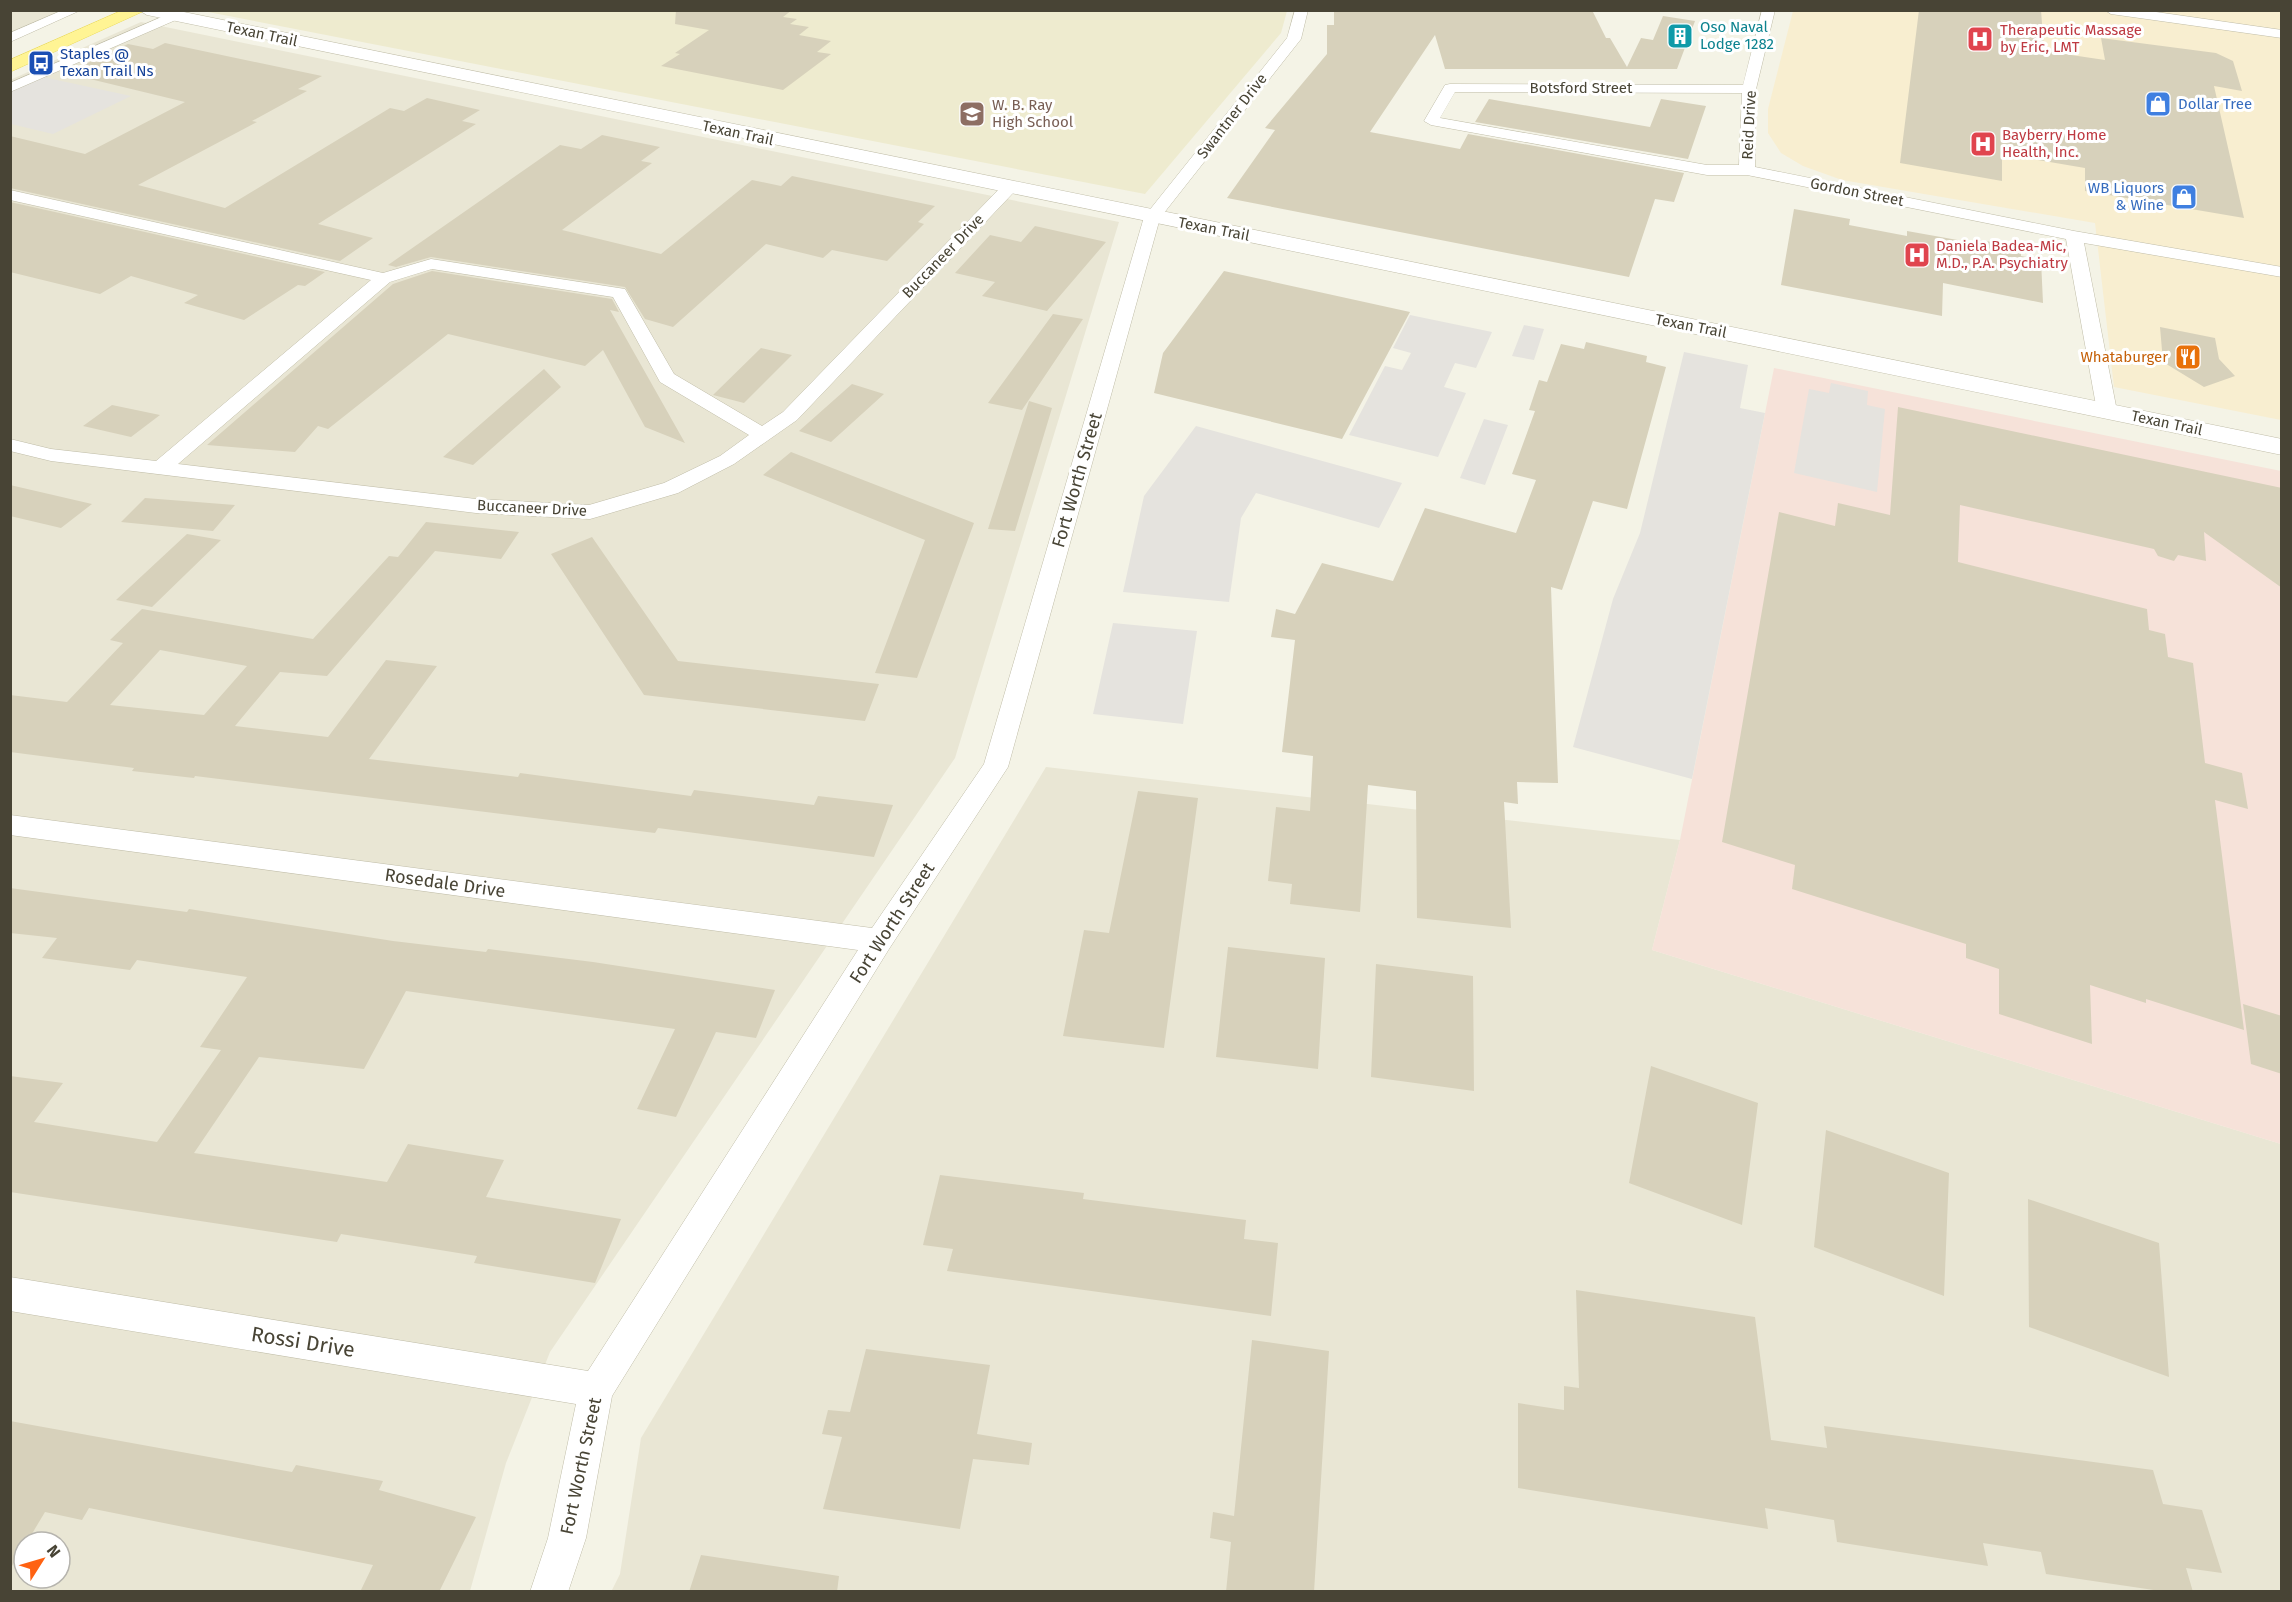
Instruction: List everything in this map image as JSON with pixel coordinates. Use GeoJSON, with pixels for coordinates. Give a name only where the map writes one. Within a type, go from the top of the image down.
{"type":"FeatureCollection","features":[{"type":"Feature","properties":{"kind":"main road"},"geometry":{"type":"LineString","coordinates":[[10,67],[138,10]]}},
{"type":"Feature","properties":{"kind":"street"},"geometry":{"type":"LineString","coordinates":[[10,38],[75,10]]}},
{"type":"Feature","properties":{"kind":"street","name":"Texan Trail"},"geometry":{"type":"LineString","coordinates":[[147,10],[1008,189],[2282,447]]}},
{"type":"Feature","properties":{"kind":"street","name":"Swantner Drive"},"geometry":{"type":"LineString","coordinates":[[1152,217],[1294,39],[1302,10]]}},
{"type":"Feature","properties":{"kind":"street","name":"Reid Drive"},"geometry":{"type":"LineString","coordinates":[[1747,170],[1749,89],[1769,10]]}},
{"type":"Feature","properties":{"kind":"street"},"geometry":{"type":"LineString","coordinates":[[2111,10],[2282,34]]}},
{"type":"Feature","properties":{"kind":"street"},"geometry":{"type":"LineString","coordinates":[[10,88],[173,16]]}},
{"type":"Feature","properties":{"kind":"street","name":"Botsford Street"},"geometry":{"type":"LineString","coordinates":[[1431,121],[1450,88],[1749,89]]}},
{"type":"Feature","properties":{"kind":"street","name":"Gordon Street"},"geometry":{"type":"LineString","coordinates":[[1431,121],[1707,170],[1747,170],[2074,236],[2282,272]]}},
{"type":"Feature","properties":{"kind":"street","name":"Buccaneer Drive"},"geometry":{"type":"LineString","coordinates":[[10,445],[51,455],[476,506],[590,512],[671,488],[727,460],[790,416],[1008,189]]}},
{"type":"Feature","properties":{"kind":"street"},"geometry":{"type":"LineString","coordinates":[[10,195],[384,278]]}},
{"type":"Feature","properties":{"kind":"street","name":"Fort Worth Street"},"geometry":{"type":"LineString","coordinates":[[549,1592],[567,1538],[596,1390],[879,941],[996,766],[1152,217]]}},
{"type":"Feature","properties":{"kind":"street"},"geometry":{"type":"LineString","coordinates":[[2074,236],[2107,411]]}},
{"type":"Feature","properties":{"kind":"street"},"geometry":{"type":"LineString","coordinates":[[161,468],[384,278],[431,264],[620,293],[667,378],[764,435]]}},
{"type":"Feature","properties":{"kind":"street","name":"Rosedale Drive"},"geometry":{"type":"LineString","coordinates":[[10,825],[879,941]]}},
{"type":"Feature","properties":{"kind":"street","name":"Rossi Drive"},"geometry":{"type":"LineString","coordinates":[[10,1294],[596,1390]]}},
{"type":"Feature","properties":{"kind":"shaded area"},"geometry":{"type":"Polygon","coordinates":[[[11,10],[60,10],[60,11],[11,32],[11,10]]]}},
{"type":"Feature","properties":{"kind":"shaded area","name":"W. B. Ray High School"},"geometry":{"type":"Polygon","coordinates":[[[203,11],[1287,11],[1281,33],[1145,194],[203,11]]]}},
{"type":"Feature","properties":{"kind":"shaded area"},"geometry":{"type":"Polygon","coordinates":[[[1793,11],[2281,11],[2281,420],[2114,387],[2095,223],[1842,180],[1803,166],[1781,153],[1768,133],[1768,109],[1793,11]]]}},
{"type":"Feature","properties":{"kind":"shaded area"},"geometry":{"type":"Polygon","coordinates":[[[141,22],[1119,222],[955,758],[550,1352],[506,1463],[470,1591],[11,1591],[10,80],[141,22]]]}},
{"type":"Feature","properties":{"kind":"shaded area"},"geometry":{"type":"Polygon","coordinates":[[[43,77],[131,96],[53,134],[11,124],[10,92],[43,77]]]}},
{"type":"Feature","properties":{"kind":"shaded area"},"geometry":{"type":"Polygon","coordinates":[[[1410,315],[1492,332],[1476,368],[1455,363],[1444,387],[1466,393],[1438,457],[1349,435],[1385,366],[1402,370],[1411,353],[1393,348],[1410,315]]]}},
{"type":"Feature","properties":{"kind":"shaded area"},"geometry":{"type":"Polygon","coordinates":[[[1524,325],[1544,329],[1534,360],[1512,356],[1524,325]]]}},
{"type":"Feature","properties":{"kind":"shaded area"},"geometry":{"type":"Polygon","coordinates":[[[1684,352],[1748,365],[1740,408],[1765,413],[1692,779],[1573,747],[1613,599],[1640,533],[1684,352]]]}},
{"type":"Feature","properties":{"kind":"shaded area"},"geometry":{"type":"Polygon","coordinates":[[[1774,368],[2281,471],[2281,1144],[1652,950],[1680,840],[1774,368]]]}},
{"type":"Feature","properties":{"kind":"shaded area"},"geometry":{"type":"Polygon","coordinates":[[[1831,383],[1868,391],[1867,405],[1885,409],[1877,492],[1794,473],[1809,389],[1829,393],[1831,383]]]}},
{"type":"Feature","properties":{"kind":"shaded area"},"geometry":{"type":"Polygon","coordinates":[[[1484,419],[1508,425],[1485,485],[1460,478],[1484,419]]]}},
{"type":"Feature","properties":{"kind":"shaded area"},"geometry":{"type":"Polygon","coordinates":[[[1196,426],[1402,483],[1379,528],[1256,493],[1241,518],[1229,602],[1123,592],[1144,496],[1196,426]]]}},
{"type":"Feature","properties":{"kind":"shaded area"},"geometry":{"type":"Polygon","coordinates":[[[1113,623],[1197,631],[1183,724],[1093,714],[1113,623]]]}},
{"type":"Feature","properties":{"kind":"shaded area"},"geometry":{"type":"Polygon","coordinates":[[[1046,767],[1680,840],[1652,950],[2281,1144],[2281,1591],[611,1592],[620,1574],[641,1438],[1046,767]]]}},
{"type":"Feature","properties":{"kind":"building"},"geometry":{"type":"Polygon","coordinates":[[[676,10],[792,10],[783,17],[797,19],[790,24],[809,27],[799,35],[831,41],[817,52],[831,54],[783,90],[661,66],[680,54],[675,53],[709,30],[675,24],[676,10]]]}},
{"type":"Feature","properties":{"kind":"building"},"geometry":{"type":"Polygon","coordinates":[[[1334,10],[1592,10],[1606,38],[1610,38],[1627,67],[1641,38],[1653,40],[1663,16],[1695,21],[1677,69],[1445,69],[1435,35],[1370,132],[1460,149],[1468,134],[1684,173],[1674,202],[1655,199],[1629,277],[1227,198],[1275,130],[1265,128],[1327,54],[1327,25],[1334,25],[1334,10]]]}},
{"type":"Feature","properties":{"kind":"building"},"geometry":{"type":"Polygon","coordinates":[[[1919,10],[2041,10],[2044,51],[2105,60],[2101,38],[2216,53],[2233,61],[2242,91],[2214,86],[2244,218],[2085,191],[2085,168],[2002,154],[2002,181],[1900,163],[1919,10]]]}},
{"type":"Feature","properties":{"kind":"building"},"geometry":{"type":"Polygon","coordinates":[[[165,43],[322,76],[298,89],[307,91],[252,121],[257,122],[138,185],[225,208],[390,108],[404,111],[427,98],[480,110],[462,121],[476,124],[318,224],[373,238],[340,261],[10,188],[10,136],[85,154],[185,102],[90,79],[101,74],[75,69],[128,44],[153,49],[165,43]]]}},
{"type":"Feature","properties":{"kind":"building"},"geometry":{"type":"Polygon","coordinates":[[[1489,99],[1650,127],[1661,99],[1706,106],[1688,159],[1475,122],[1489,99]]]}},
{"type":"Feature","properties":{"kind":"building"},"geometry":{"type":"Polygon","coordinates":[[[602,135],[660,147],[641,161],[652,163],[562,230],[661,254],[752,180],[781,186],[792,176],[935,206],[918,222],[924,224],[887,261],[832,250],[823,258],[766,244],[673,327],[645,319],[625,287],[431,257],[396,267],[388,265],[560,145],[581,149],[602,135]]]}},
{"type":"Feature","properties":{"kind":"building"},"geometry":{"type":"Polygon","coordinates":[[[10,202],[325,272],[305,286],[298,285],[244,320],[184,303],[198,295],[131,276],[100,294],[10,272],[10,202]]]}},
{"type":"Feature","properties":{"kind":"building"},"geometry":{"type":"Polygon","coordinates":[[[1794,209],[1850,219],[1849,225],[1907,236],[1907,231],[1980,244],[1980,240],[2021,247],[2021,256],[2041,260],[2043,303],[1943,283],[1942,316],[1781,285],[1794,209]]]}},
{"type":"Feature","properties":{"kind":"building"},"geometry":{"type":"Polygon","coordinates":[[[1035,226],[1106,242],[1047,311],[982,296],[995,282],[955,273],[990,235],[1021,242],[1035,226]]]}},
{"type":"Feature","properties":{"kind":"building"},"geometry":{"type":"Polygon","coordinates":[[[432,271],[612,299],[619,312],[610,310],[685,443],[645,427],[603,350],[585,366],[448,334],[328,429],[318,426],[295,452],[207,445],[393,284],[432,271]]]}},
{"type":"Feature","properties":{"kind":"building"},"geometry":{"type":"Polygon","coordinates":[[[1224,271],[1410,312],[1342,439],[1154,393],[1163,353],[1224,271]]]}},
{"type":"Feature","properties":{"kind":"building"},"geometry":{"type":"Polygon","coordinates":[[[1053,314],[1083,319],[1022,410],[988,403],[1053,314]]]}},
{"type":"Feature","properties":{"kind":"building","name":"Whataburger"},"geometry":{"type":"Polygon","coordinates":[[[2160,327],[2215,338],[2219,359],[2235,376],[2204,387],[2163,362],[2160,327]]]}},
{"type":"Feature","properties":{"kind":"building"},"geometry":{"type":"Polygon","coordinates":[[[1586,342],[1647,356],[1646,362],[1666,367],[1627,509],[1593,501],[1562,590],[1551,587],[1558,783],[1517,782],[1518,804],[1504,802],[1511,928],[1417,918],[1416,791],[1368,785],[1360,912],[1290,904],[1292,884],[1268,881],[1276,807],[1310,811],[1313,756],[1282,752],[1295,640],[1271,637],[1276,609],[1295,614],[1322,563],[1393,581],[1425,508],[1516,533],[1536,480],[1512,474],[1535,411],[1529,410],[1539,380],[1547,382],[1561,344],[1584,349],[1586,342]]]}},
{"type":"Feature","properties":{"kind":"building"},"geometry":{"type":"Polygon","coordinates":[[[761,348],[792,355],[744,403],[713,395],[761,348]]]}},
{"type":"Feature","properties":{"kind":"building"},"geometry":{"type":"Polygon","coordinates":[[[544,369],[561,387],[473,465],[443,457],[544,369]]]}},
{"type":"Feature","properties":{"kind":"building"},"geometry":{"type":"Polygon","coordinates":[[[852,384],[884,394],[831,442],[799,431],[852,384]]]}},
{"type":"Feature","properties":{"kind":"building"},"geometry":{"type":"Polygon","coordinates":[[[1029,401],[1052,408],[1015,531],[988,529],[1029,401]]]}},
{"type":"Feature","properties":{"kind":"building"},"geometry":{"type":"Polygon","coordinates":[[[112,405],[160,415],[131,437],[83,426],[112,405]]]}},
{"type":"Feature","properties":{"kind":"building"},"geometry":{"type":"Polygon","coordinates":[[[1898,407],[2282,488],[2282,588],[2204,532],[2206,561],[2178,555],[2174,561],[2158,556],[2154,549],[1960,505],[1958,562],[2147,609],[2149,630],[2165,634],[2168,657],[2193,663],[2205,763],[2242,773],[2248,809],[2215,800],[2244,1030],[2146,999],[2146,1003],[2090,985],[2092,1044],[1999,1014],[1999,969],[1966,958],[1966,944],[1792,889],[1795,865],[1722,842],[1779,512],[1835,526],[1838,503],[1890,515],[1898,407]]]}},
{"type":"Feature","properties":{"kind":"building"},"geometry":{"type":"Polygon","coordinates":[[[791,452],[974,523],[917,678],[875,673],[925,540],[763,475],[791,452]]]}},
{"type":"Feature","properties":{"kind":"building"},"geometry":{"type":"Polygon","coordinates":[[[10,485],[92,504],[61,528],[10,516],[10,485]]]}},
{"type":"Feature","properties":{"kind":"building"},"geometry":{"type":"Polygon","coordinates":[[[145,498],[235,505],[213,531],[121,522],[145,498]]]}},
{"type":"Feature","properties":{"kind":"building"},"geometry":{"type":"Polygon","coordinates":[[[426,522],[519,532],[501,559],[435,551],[327,676],[280,672],[235,726],[328,737],[386,660],[437,666],[369,759],[518,777],[520,773],[691,796],[694,790],[814,805],[818,796],[893,805],[874,857],[658,828],[655,833],[195,776],[194,778],[132,771],[134,768],[10,752],[10,695],[67,702],[123,643],[110,640],[142,609],[313,639],[389,556],[398,557],[426,522]],[[160,650],[110,705],[204,715],[247,666],[160,650]]]}},
{"type":"Feature","properties":{"kind":"building"},"geometry":{"type":"Polygon","coordinates":[[[187,534],[221,540],[152,607],[116,600],[187,534]]]}},
{"type":"Feature","properties":{"kind":"building"},"geometry":{"type":"Polygon","coordinates":[[[592,537],[678,661],[879,684],[865,721],[644,695],[551,554],[592,537]]]}},
{"type":"Feature","properties":{"kind":"building"},"geometry":{"type":"Polygon","coordinates":[[[1138,791],[1198,798],[1164,1048],[1063,1036],[1084,930],[1109,933],[1138,791]]]}},
{"type":"Feature","properties":{"kind":"building"},"geometry":{"type":"Polygon","coordinates":[[[10,888],[187,912],[189,909],[393,941],[486,952],[488,949],[593,962],[775,990],[756,1038],[716,1032],[676,1117],[637,1109],[675,1029],[406,991],[364,1069],[259,1057],[194,1153],[387,1182],[408,1144],[504,1160],[486,1197],[621,1219],[595,1283],[474,1263],[477,1256],[341,1234],[337,1242],[10,1192],[10,1076],[63,1083],[34,1122],[157,1142],[221,1050],[200,1047],[247,977],[137,960],[130,970],[42,958],[57,938],[10,933],[10,888]]]}},
{"type":"Feature","properties":{"kind":"building"},"geometry":{"type":"Polygon","coordinates":[[[1228,947],[1325,958],[1318,1069],[1216,1057],[1228,947]]]}},
{"type":"Feature","properties":{"kind":"building"},"geometry":{"type":"Polygon","coordinates":[[[1376,964],[1473,976],[1474,1091],[1371,1077],[1376,964]]]}},
{"type":"Feature","properties":{"kind":"building"},"geometry":{"type":"Polygon","coordinates":[[[2243,1004],[2282,1016],[2282,1074],[2251,1064],[2243,1004]]]}},
{"type":"Feature","properties":{"kind":"building"},"geometry":{"type":"Polygon","coordinates":[[[1651,1066],[1758,1103],[1742,1225],[1629,1183],[1651,1066]]]}},
{"type":"Feature","properties":{"kind":"building"},"geometry":{"type":"Polygon","coordinates":[[[1826,1130],[1949,1173],[1944,1296],[1814,1247],[1826,1130]]]}},
{"type":"Feature","properties":{"kind":"building"},"geometry":{"type":"Polygon","coordinates":[[[940,1175],[1084,1193],[1083,1199],[1246,1220],[1244,1239],[1278,1243],[1271,1316],[947,1271],[953,1249],[923,1245],[940,1175]]]}},
{"type":"Feature","properties":{"kind":"building"},"geometry":{"type":"Polygon","coordinates":[[[2028,1199],[2159,1243],[2169,1377],[2029,1327],[2028,1199]]]}},
{"type":"Feature","properties":{"kind":"building"},"geometry":{"type":"Polygon","coordinates":[[[1576,1290],[1755,1317],[1771,1440],[1827,1448],[1824,1426],[2153,1470],[2163,1504],[2202,1510],[2222,1573],[2186,1568],[2193,1592],[2167,1592],[2046,1574],[2041,1552],[1983,1543],[1988,1566],[1837,1542],[1834,1520],[1765,1508],[1768,1529],[1518,1488],[1518,1403],[1564,1410],[1564,1386],[1579,1388],[1576,1290]]]}},
{"type":"Feature","properties":{"kind":"building"},"geometry":{"type":"Polygon","coordinates":[[[1252,1340],[1329,1351],[1314,1592],[1226,1592],[1231,1542],[1210,1538],[1213,1512],[1234,1516],[1252,1340]]]}},
{"type":"Feature","properties":{"kind":"building"},"geometry":{"type":"Polygon","coordinates":[[[866,1349],[990,1365],[977,1434],[1032,1443],[1029,1465],[973,1459],[960,1529],[823,1509],[842,1437],[822,1434],[828,1410],[850,1412],[866,1349]]]}},
{"type":"Feature","properties":{"kind":"building"},"geometry":{"type":"Polygon","coordinates":[[[10,1421],[292,1472],[296,1465],[383,1481],[379,1490],[476,1517],[439,1592],[360,1592],[373,1565],[89,1508],[82,1520],[45,1512],[34,1530],[12,1530],[12,1566],[10,1569],[10,1421]]]}},
{"type":"Feature","properties":{"kind":"building"},"geometry":{"type":"Polygon","coordinates":[[[701,1555],[839,1576],[837,1592],[689,1592],[701,1555]]]}},
{"type":"Feature","properties":{"kind":"place","name":"Oso Naval Lodge 1282"},"geometry":{"type":"Point","coordinates":[1680,36]}},
{"type":"Feature","properties":{"kind":"place","name":"Therapeutic Massage by Eric, LMT"},"geometry":{"type":"Point","coordinates":[1980,39]}},
{"type":"Feature","properties":{"kind":"place","name":"Staples @ Texan Trail Ns"},"geometry":{"type":"Point","coordinates":[41,63]}},
{"type":"Feature","properties":{"kind":"place","name":"Dollar Tree"},"geometry":{"type":"Point","coordinates":[2158,104]}},
{"type":"Feature","properties":{"kind":"place","name":"W. B. Ray High School"},"geometry":{"type":"Point","coordinates":[972,114]}},
{"type":"Feature","properties":{"kind":"place","name":"Bayberry Home Health, Inc."},"geometry":{"type":"Point","coordinates":[1983,144]}},
{"type":"Feature","properties":{"kind":"place","name":"WB Liquors & Wine"},"geometry":{"type":"Point","coordinates":[2184,197]}},
{"type":"Feature","properties":{"kind":"place","name":"Daniela Badea-Mic, M.D., P.A. Psychiatry"},"geometry":{"type":"Point","coordinates":[1917,255]}},
{"type":"Feature","properties":{"kind":"place","name":"Whataburger"},"geometry":{"type":"Point","coordinates":[2188,357]}}]}
